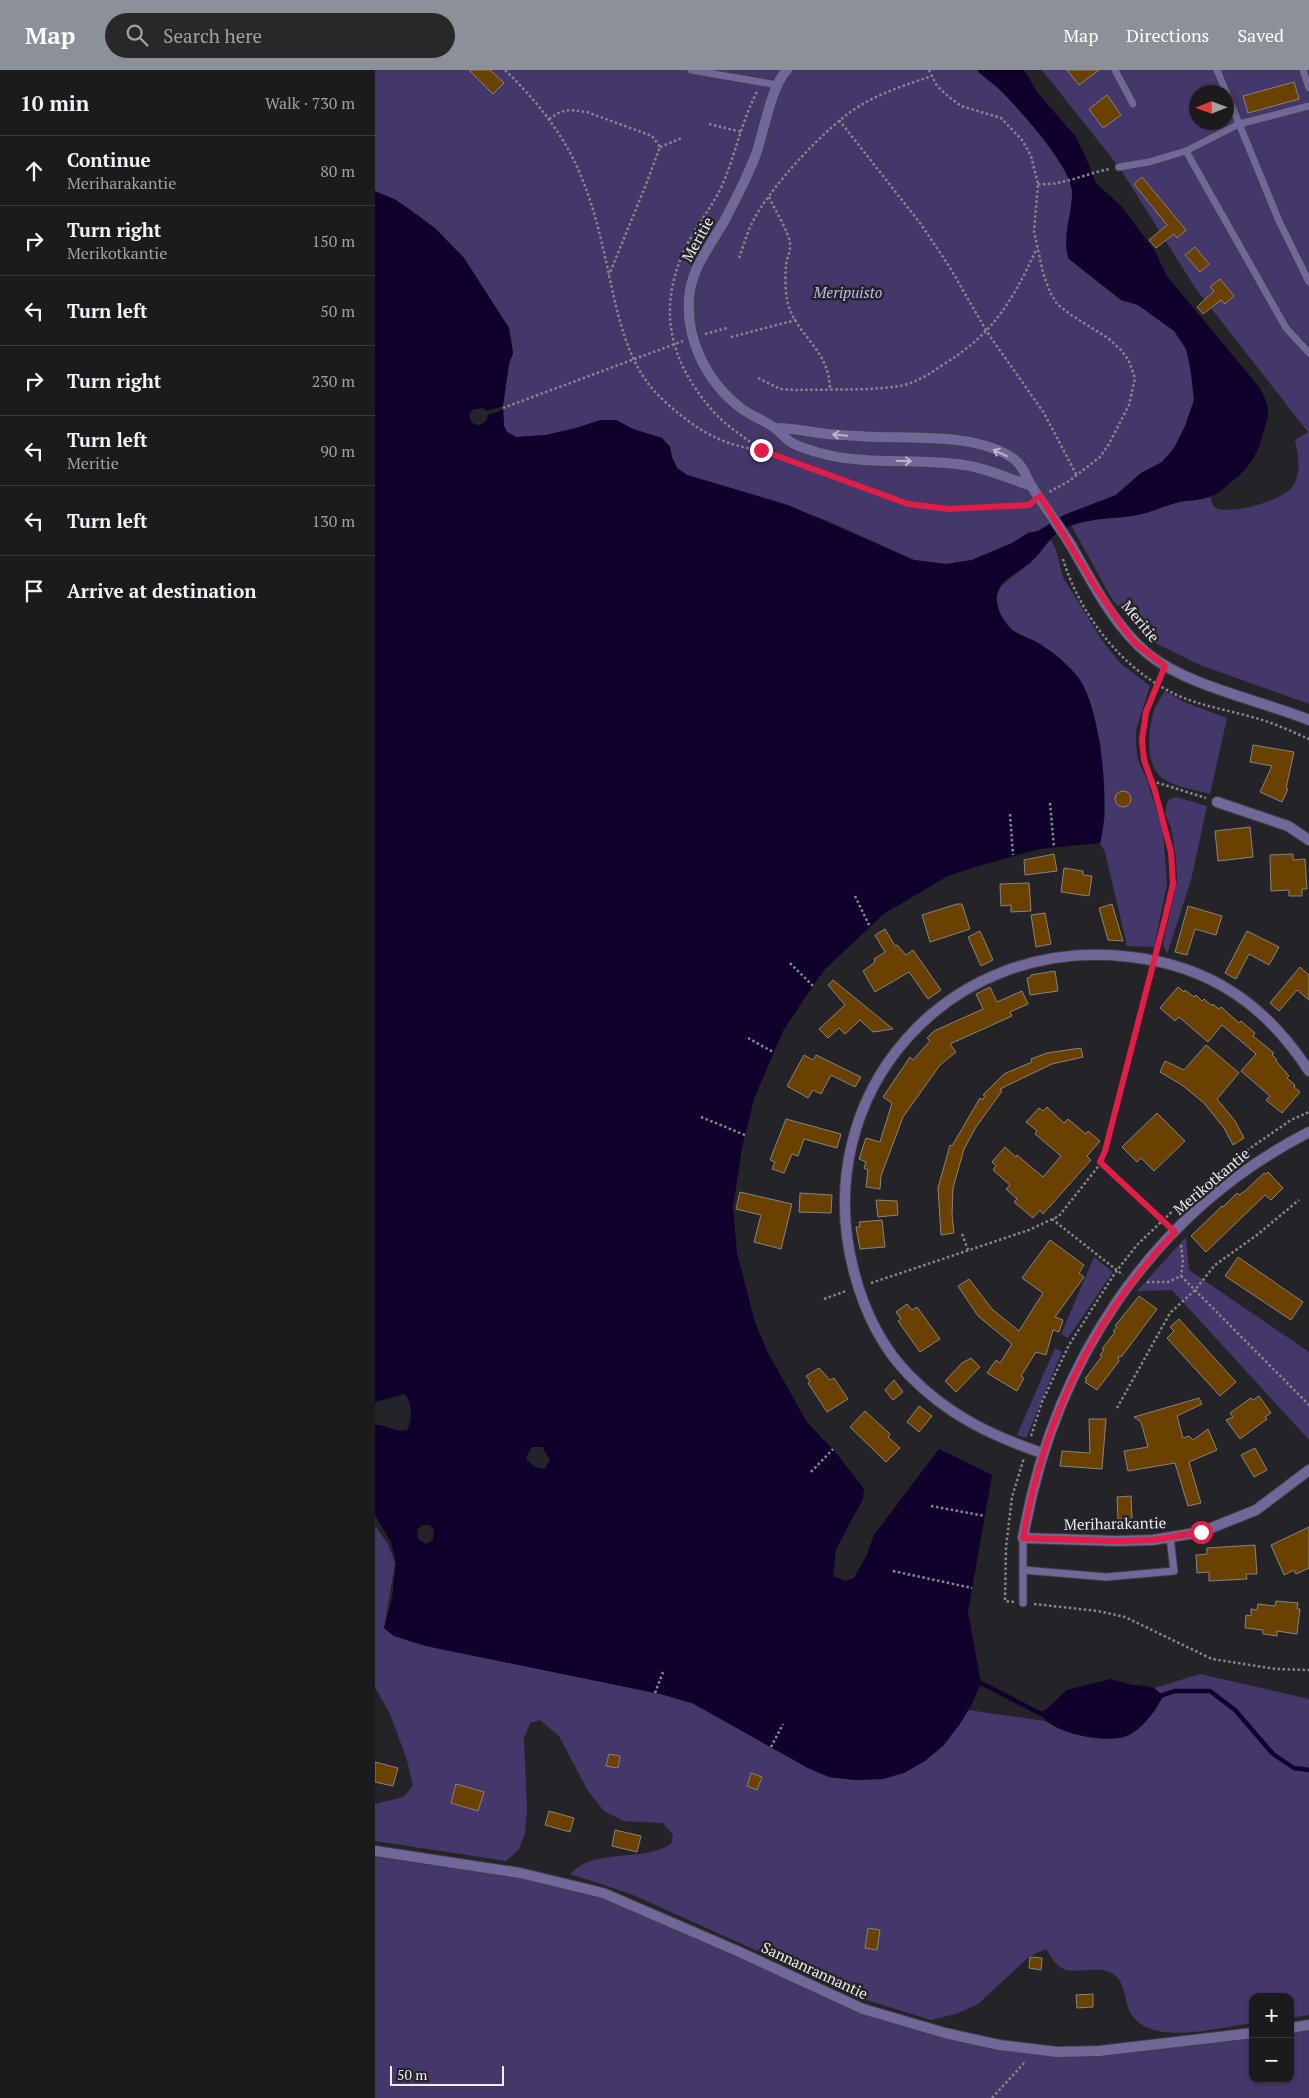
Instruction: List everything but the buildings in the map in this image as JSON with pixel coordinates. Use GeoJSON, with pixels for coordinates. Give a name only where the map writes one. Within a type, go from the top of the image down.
{"type":"FeatureCollection","features":[{"type":"Feature","properties":{"kind":"street","name":"Meritie"},"geometry":{"type":"LineString","coordinates":[[787,70],[778,85],[746,179],[695,272],[690,290],[689,308],[692,338],[699,356],[714,380],[728,397],[744,410],[775,428],[790,442],[829,455],[869,461],[963,465],[983,468],[1032,486]]}},
{"type":"Feature","properties":{"kind":"street","name":"Meritie"},"geometry":{"type":"LineString","coordinates":[[775,428],[796,428],[812,432],[871,437],[954,440],[983,445],[1012,458],[1024,469],[1032,486],[1051,513],[1096,588],[1135,643],[1165,666],[1194,680],[1309,720]]}},
{"type":"Feature","properties":{"kind":"street"},"geometry":{"type":"LineString","coordinates":[[1217,802],[1288,826],[1309,840]]}},
{"type":"Feature","properties":{"kind":"street"},"geometry":{"type":"LineString","coordinates":[[1043,1453],[1004,1440],[976,1426],[957,1414],[909,1376],[889,1350],[873,1323],[858,1287],[849,1252],[845,1220],[845,1186],[849,1158],[861,1115],[888,1062],[932,1012],[975,984],[1005,970],[1033,961],[1060,957],[1110,954],[1155,960],[1192,970],[1221,983],[1247,1001],[1293,1047],[1309,1071]]}},
{"type":"Feature","properties":{"kind":"street","name":"Merikotkantie"},"geometry":{"type":"LineString","coordinates":[[1023,1538],[1030,1496],[1065,1392],[1099,1329],[1132,1280],[1195,1211],[1251,1165],[1309,1132]]}},
{"type":"Feature","properties":{"kind":"street","name":"Meriharakantie"},"geometry":{"type":"LineString","coordinates":[[1023,1538],[1117,1541],[1170,1537],[1201,1532],[1256,1510],[1309,1470]]}},
{"type":"Feature","properties":{"kind":"street","name":"Sannanrannantie"},"geometry":{"type":"LineString","coordinates":[[375,1851],[520,1873],[603,1893],[735,1950],[863,2009],[945,2034],[1035,2050],[1057,2052],[1127,2048],[1249,2033]]}},
{"type":"Feature","properties":{"kind":"street"},"geometry":{"type":"LineString","coordinates":[[1294,2027],[1309,2025]]}},
{"type":"Feature","properties":{"kind":"lane"},"geometry":{"type":"LineString","coordinates":[[691,70],[778,85]]}},
{"type":"Feature","properties":{"kind":"lane"},"geometry":{"type":"LineString","coordinates":[[1115,70],[1133,104]]}},
{"type":"Feature","properties":{"kind":"lane"},"geometry":{"type":"LineString","coordinates":[[1217,70],[1279,222],[1309,282]]}},
{"type":"Feature","properties":{"kind":"lane"},"geometry":{"type":"LineString","coordinates":[[1303,70],[1309,88]]}},
{"type":"Feature","properties":{"kind":"lane"},"geometry":{"type":"LineString","coordinates":[[1119,167],[1149,162],[1186,151],[1239,124],[1309,106]]}},
{"type":"Feature","properties":{"kind":"lane"},"geometry":{"type":"LineString","coordinates":[[1186,151],[1286,328],[1309,353]]}},
{"type":"Feature","properties":{"kind":"lane"},"geometry":{"type":"LineString","coordinates":[[1023,1570],[1106,1577],[1174,1571],[1170,1537]]}},
{"type":"Feature","properties":{"kind":"lane"},"geometry":{"type":"LineString","coordinates":[[1023,1538],[1023,1603]]}},
{"type":"Feature","properties":{"kind":"path"},"geometry":{"type":"LineString","coordinates":[[505,70],[529,93],[549,118],[567,147],[582,179],[594,212],[621,326],[633,358],[647,383],[675,411],[695,427],[716,439],[761,450],[908,504],[949,509],[1029,505],[1040,496],[1077,476],[1100,457],[1109,444],[1129,405],[1135,378],[1128,359],[1108,338],[1057,304],[1045,279],[1034,231],[1038,184],[1031,156],[1022,140],[1001,118],[961,106],[937,86],[929,70]]}},
{"type":"Feature","properties":{"kind":"path"},"geometry":{"type":"LineString","coordinates":[[739,258],[751,225],[769,197],[820,138],[839,120],[875,98],[932,76]]}},
{"type":"Feature","properties":{"kind":"path"},"geometry":{"type":"LineString","coordinates":[[549,118],[560,112],[571,110],[587,112],[652,136],[660,147]]}},
{"type":"Feature","properties":{"kind":"path"},"geometry":{"type":"LineString","coordinates":[[839,120],[920,223],[949,266],[987,332],[1044,413],[1077,476]]}},
{"type":"Feature","properties":{"kind":"path"},"geometry":{"type":"LineString","coordinates":[[709,124],[742,132]]}},
{"type":"Feature","properties":{"kind":"path"},"geometry":{"type":"LineString","coordinates":[[609,275],[660,147],[683,138]]}},
{"type":"Feature","properties":{"kind":"path"},"geometry":{"type":"LineString","coordinates":[[1038,184],[1049,185],[1093,172],[1119,167]]}},
{"type":"Feature","properties":{"kind":"path"},"geometry":{"type":"LineString","coordinates":[[769,197],[790,240],[785,282],[788,304],[796,320],[824,362],[829,377],[830,389]]}},
{"type":"Feature","properties":{"kind":"path"},"geometry":{"type":"LineString","coordinates":[[758,378],[780,388],[830,389],[900,386],[919,380],[966,350],[987,332],[1014,295],[1037,249]]}},
{"type":"Feature","properties":{"kind":"path"},"geometry":{"type":"LineString","coordinates":[[731,338],[796,320]]}},
{"type":"Feature","properties":{"kind":"path"},"geometry":{"type":"LineString","coordinates":[[503,408],[633,358]]}},
{"type":"Feature","properties":{"kind":"path"},"geometry":{"type":"LineString","coordinates":[[824,1299],[1029,1230],[1059,1216],[1097,1168],[1105,1151],[1173,884],[1171,852],[1152,781],[1144,760],[1142,740],[1146,712],[1165,666]]}},
{"type":"Feature","properties":{"kind":"path"},"geometry":{"type":"LineString","coordinates":[[1152,781],[1217,802]]}},
{"type":"Feature","properties":{"kind":"path"},"geometry":{"type":"LineString","coordinates":[[1050,803],[1054,847]]}},
{"type":"Feature","properties":{"kind":"path"},"geometry":{"type":"LineString","coordinates":[[1010,814],[1013,855]]}},
{"type":"Feature","properties":{"kind":"path"},"geometry":{"type":"LineString","coordinates":[[855,896],[870,927]]}},
{"type":"Feature","properties":{"kind":"path"},"geometry":{"type":"LineString","coordinates":[[790,963],[813,986]]}},
{"type":"Feature","properties":{"kind":"path"},"geometry":{"type":"LineString","coordinates":[[748,1038],[773,1052]]}},
{"type":"Feature","properties":{"kind":"path"},"geometry":{"type":"LineString","coordinates":[[701,1117],[745,1135]]}},
{"type":"Feature","properties":{"kind":"path"},"geometry":{"type":"LineString","coordinates":[[1100,1162],[1175,1232],[1182,1248],[1181,1276],[1309,1405]]}},
{"type":"Feature","properties":{"kind":"path"},"geometry":{"type":"LineString","coordinates":[[1117,1408],[1170,1313],[1195,1290],[1215,1266],[1299,1200]]}},
{"type":"Feature","properties":{"kind":"path"},"geometry":{"type":"LineString","coordinates":[[1052,1219],[1117,1271],[1132,1280],[1154,1284],[1168,1282],[1181,1276]]}},
{"type":"Feature","properties":{"kind":"path"},"geometry":{"type":"LineString","coordinates":[[963,1234],[968,1250]]}},
{"type":"Feature","properties":{"kind":"path"},"geometry":{"type":"LineString","coordinates":[[811,1472],[833,1449]]}},
{"type":"Feature","properties":{"kind":"path"},"geometry":{"type":"LineString","coordinates":[[931,1506],[985,1516]]}},
{"type":"Feature","properties":{"kind":"path"},"geometry":{"type":"LineString","coordinates":[[893,1572],[972,1588]]}},
{"type":"Feature","properties":{"kind":"path"},"geometry":{"type":"LineString","coordinates":[[1023,1603],[1097,1611],[1125,1617],[1212,1660],[1276,1670],[1309,1670]]}},
{"type":"Feature","properties":{"kind":"path"},"geometry":{"type":"LineString","coordinates":[[655,1693],[663,1672]]}},
{"type":"Feature","properties":{"kind":"path"},"geometry":{"type":"LineString","coordinates":[[771,1747],[783,1724]]}},
{"type":"Feature","properties":{"kind":"path"},"geometry":{"type":"LineString","coordinates":[[993,2098],[1035,2050]]}},
{"type":"Feature","properties":{"kind":"green space","name":"Meripuisto"},"geometry":{"type":"Polygon","coordinates":[[[375,70],[977,70],[1017,107],[1063,167],[1072,191],[1066,242],[1069,259],[1121,300],[1138,305],[1155,316],[1174,331],[1186,349],[1193,383],[1194,400],[1185,427],[1174,448],[1162,462],[1141,473],[1116,495],[1064,515],[1038,531],[1028,533],[1012,543],[972,560],[946,564],[914,560],[826,520],[687,475],[677,468],[670,447],[662,438],[633,429],[616,420],[601,420],[546,435],[516,437],[507,432],[504,426],[503,406],[509,364],[513,353],[509,328],[464,258],[436,229],[396,200],[375,191],[375,70]]]}},
{"type":"Feature","properties":{"kind":"green space"},"geometry":{"type":"Polygon","coordinates":[[[1042,70],[1309,70],[1309,704],[1200,665],[1155,643],[1113,601],[1071,525],[1108,517],[1132,516],[1185,500],[1210,497],[1214,507],[1221,510],[1256,506],[1279,497],[1288,491],[1296,481],[1298,457],[1295,440],[1308,432],[1196,289],[1119,167],[1042,70]]]}},
{"type":"Feature","properties":{"kind":"green space"},"geometry":{"type":"Polygon","coordinates":[[[1050,538],[1056,550],[1063,577],[1101,639],[1120,663],[1150,686],[1136,730],[1136,744],[1138,760],[1147,780],[1163,831],[1167,884],[1154,947],[1127,946],[1105,852],[1100,843],[1105,816],[1100,742],[1041,644],[1012,630],[1000,614],[996,598],[1001,586],[1032,561],[1050,538]]]}},
{"type":"Feature","properties":{"kind":"green space"},"geometry":{"type":"Polygon","coordinates":[[[1165,691],[1184,702],[1227,718],[1210,794],[1167,781],[1156,771],[1152,763],[1149,735],[1155,708],[1165,691]]]}},
{"type":"Feature","properties":{"kind":"green space"},"geometry":{"type":"Polygon","coordinates":[[[1176,797],[1207,806],[1191,880],[1167,954],[1163,944],[1177,880],[1171,827],[1165,814],[1167,803],[1170,799],[1176,797]]]}},
{"type":"Feature","properties":{"kind":"green space"},"geometry":{"type":"Polygon","coordinates":[[[1186,1237],[1189,1270],[1309,1352],[1309,1440],[1172,1290],[1137,1291],[1186,1237]]]}},
{"type":"Feature","properties":{"kind":"green space"},"geometry":{"type":"Polygon","coordinates":[[[1094,1257],[1113,1272],[1068,1338],[1061,1334],[1094,1257]]]}},
{"type":"Feature","properties":{"kind":"green space"},"geometry":{"type":"Polygon","coordinates":[[[1055,1348],[1062,1352],[1026,1438],[1017,1435],[1055,1348]]]}},
{"type":"Feature","properties":{"kind":"green space"},"geometry":{"type":"Polygon","coordinates":[[[375,1526],[388,1544],[395,1563],[384,1628],[394,1636],[426,1646],[660,1694],[694,1704],[808,1768],[829,1777],[855,1780],[883,1779],[943,1746],[968,1710],[1045,1721],[1059,1729],[1143,1723],[1154,1712],[1163,1696],[1154,1688],[1200,1674],[1309,1699],[1309,2015],[1294,2017],[1294,1993],[1249,1993],[1249,2024],[1187,2032],[1169,2032],[1153,2029],[1139,2023],[1130,2012],[1123,1987],[1113,1974],[1101,1970],[1070,1971],[1061,1968],[1046,1949],[1030,1956],[978,2004],[956,2014],[931,2020],[866,2000],[631,1894],[570,1874],[580,1866],[592,1861],[659,1850],[671,1844],[673,1835],[663,1823],[623,1821],[604,1811],[588,1791],[559,1736],[540,1720],[530,1723],[524,1738],[527,1810],[525,1833],[519,1849],[506,1861],[375,1841],[375,1804],[403,1797],[413,1786],[407,1760],[390,1714],[375,1687],[375,1526]]]}},
{"type":"Feature","properties":{"kind":"green space"},"geometry":{"type":"Polygon","coordinates":[[[375,1851],[563,1882],[900,2021],[1057,2052],[1249,2033],[1249,2083],[1294,2083],[1294,2027],[1309,2025],[1309,2098],[375,2098],[375,1851]]]}},
{"type":"Feature","properties":{"kind":"shaded area"},"geometry":{"type":"Polygon","coordinates":[[[977,70],[1024,70],[1037,92],[1076,137],[1096,183],[1122,207],[1155,251],[1167,276],[1259,387],[1266,401],[1268,412],[1262,437],[1253,459],[1240,474],[1219,492],[1205,498],[1176,503],[1138,515],[1088,521],[1065,528],[1054,536],[1031,562],[1004,581],[998,590],[998,608],[1007,625],[1014,631],[1041,645],[1061,660],[1078,677],[1086,691],[1093,711],[1102,758],[1104,806],[1100,843],[1040,849],[948,876],[885,913],[824,970],[783,1031],[754,1099],[742,1148],[733,1207],[737,1253],[755,1322],[767,1351],[807,1422],[837,1454],[864,1489],[863,1499],[836,1549],[833,1576],[845,1581],[854,1578],[867,1555],[874,1535],[939,1449],[992,1475],[968,1612],[981,1683],[973,1702],[960,1724],[943,1746],[925,1761],[904,1773],[883,1779],[855,1780],[829,1777],[808,1768],[692,1703],[665,1695],[426,1646],[394,1636],[384,1628],[392,1598],[396,1562],[391,1542],[375,1515],[375,1425],[403,1431],[407,1430],[411,1412],[405,1394],[375,1402],[375,191],[396,200],[436,229],[464,258],[509,328],[513,353],[509,364],[503,406],[504,426],[507,432],[516,437],[546,435],[601,420],[616,420],[633,429],[662,438],[670,447],[677,468],[687,475],[788,505],[914,560],[946,564],[972,560],[1012,543],[1028,533],[1038,531],[1064,515],[1116,495],[1141,473],[1162,462],[1174,448],[1185,426],[1194,400],[1186,349],[1174,331],[1138,305],[1121,300],[1069,259],[1066,242],[1072,191],[1063,167],[1017,107],[977,70]],[[532,1447],[526,1458],[534,1466],[546,1468],[550,1459],[542,1447],[532,1447]],[[422,1525],[417,1530],[418,1539],[426,1544],[433,1540],[434,1530],[430,1525],[422,1525]]]}},
{"type":"Feature","properties":{"kind":"shaded area"},"geometry":{"type":"Polygon","coordinates":[[[1110,1679],[1154,1688],[1163,1696],[1148,1719],[1133,1733],[1118,1738],[1106,1739],[1080,1736],[1056,1727],[1041,1714],[1067,1690],[1110,1679]]]}},
{"type":"Feature","properties":{"kind":"pier"},"geometry":{"type":"Polygon","coordinates":[[[503,406],[503,410],[488,415],[486,421],[482,424],[477,425],[471,422],[469,416],[472,410],[483,408],[487,411],[503,406]]]}},
{"type":"Feature","properties":{"kind":"waterway"},"geometry":{"type":"LineString","coordinates":[[981,1683],[1041,1714],[1046,1713]]}},
{"type":"Feature","properties":{"kind":"waterway"},"geometry":{"type":"LineString","coordinates":[[1157,1697],[1175,1691],[1210,1691],[1235,1710],[1273,1754],[1294,1768],[1309,1770]]}},
{"type":"Feature","properties":{"kind":"route"},"geometry":{"type":"LineString","coordinates":[[761,450],[908,504],[949,509],[1029,505],[1040,496],[1096,588],[1122,626],[1135,643],[1165,666],[1146,712],[1142,740],[1144,760],[1155,791],[1171,852],[1173,884],[1105,1151],[1100,1162],[1175,1232],[1132,1280],[1099,1329],[1065,1392],[1030,1496],[1023,1538],[1117,1541],[1153,1540],[1201,1532]]}}]}
